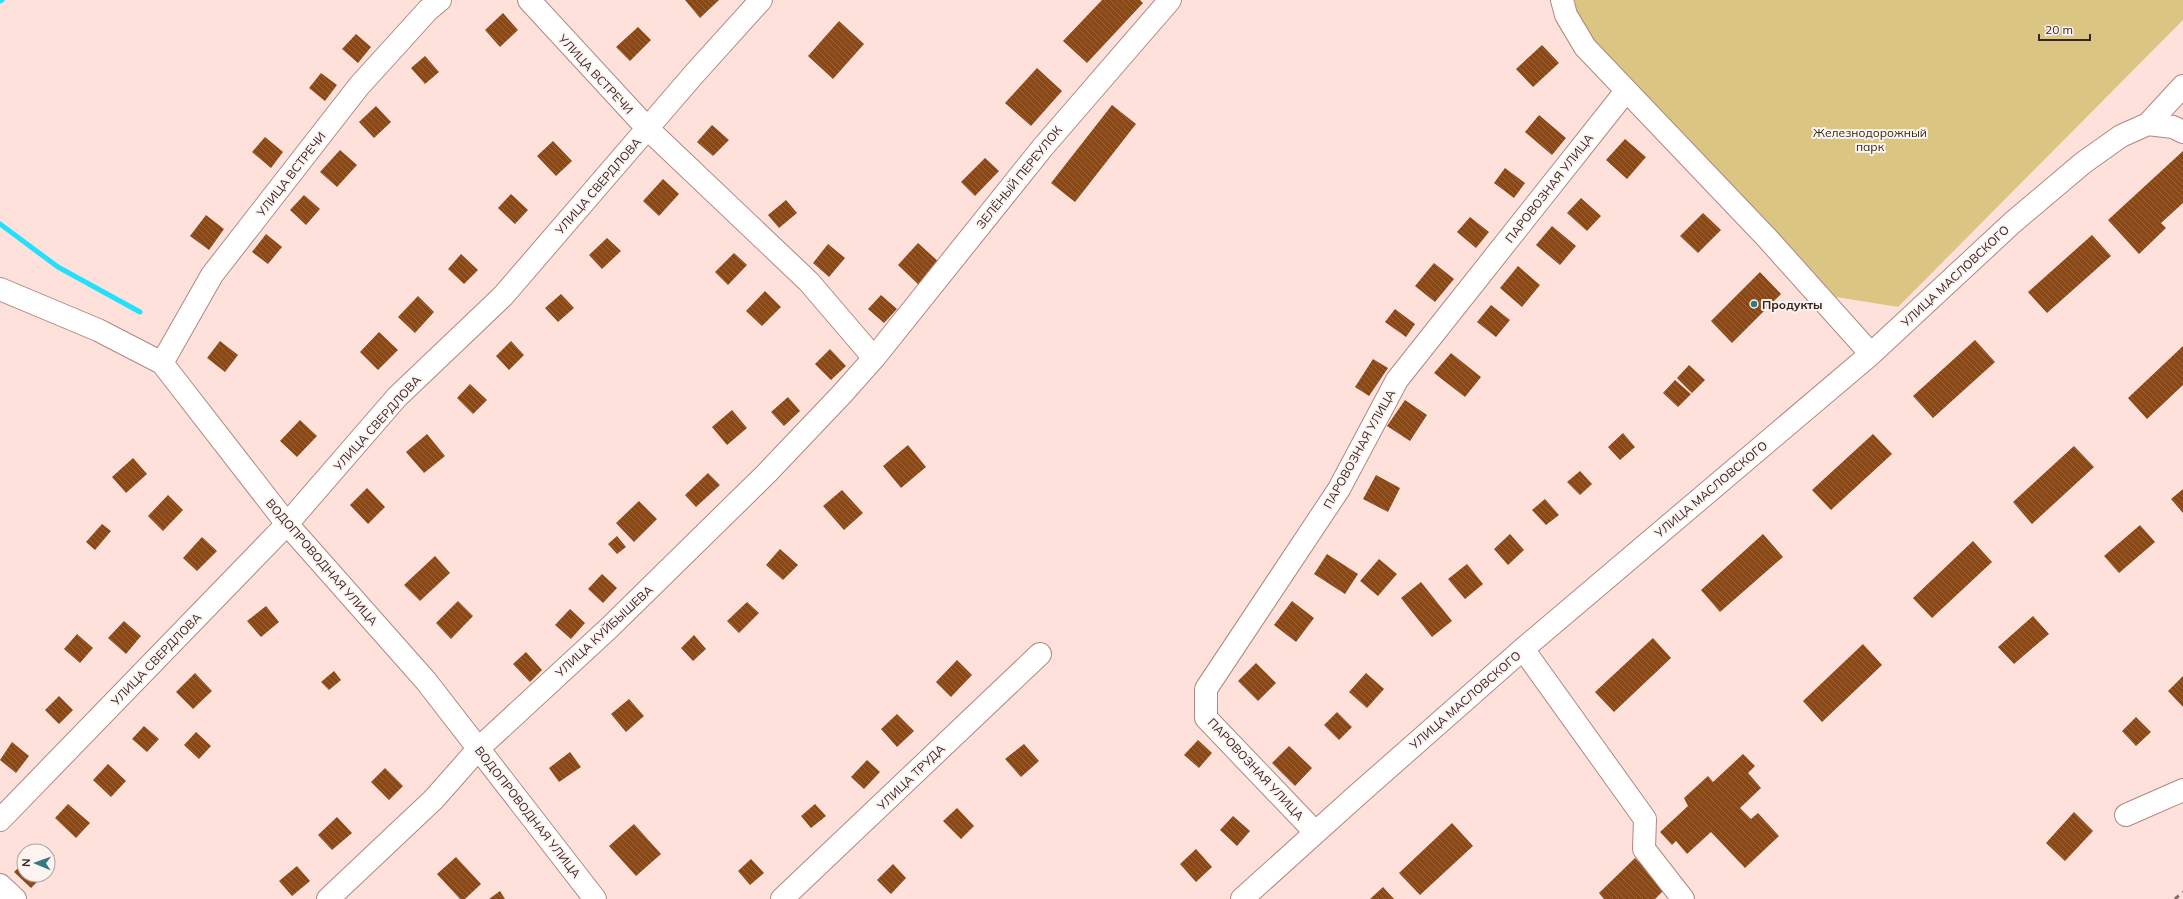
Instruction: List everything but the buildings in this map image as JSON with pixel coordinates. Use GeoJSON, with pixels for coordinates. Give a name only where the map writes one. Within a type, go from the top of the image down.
{"type":"FeatureCollection","features":[{"type":"Feature","properties":{"kind":"street","name":"УЛИЦА ВСТРЕЧИ"},"geometry":{"type":"LineString","coordinates":[[162,364],[212,275],[359,86],[428,10],[440,0]]}},
{"type":"Feature","properties":{"kind":"street","name":"УЛИЦА ВСТРЕЧИ"},"geometry":{"type":"LineString","coordinates":[[529,0],[648,129],[809,282],[874,358]]}},
{"type":"Feature","properties":{"kind":"street","name":"УЛИЦА СВЕРДЛОВА"},"geometry":{"type":"LineString","coordinates":[[0,820],[286,524],[397,397],[503,296],[695,73],[761,0]]}},
{"type":"Feature","properties":{"kind":"street","name":"ЗЕЛЁНЫЙ ПЕРЕУЛОК"},"geometry":{"type":"LineString","coordinates":[[874,358],[1043,147],[1170,0]]}},
{"type":"Feature","properties":{"kind":"street"},"geometry":{"type":"LineString","coordinates":[[1562,0],[1566,15],[1585,47],[1766,238],[1871,354]]}},
{"type":"Feature","properties":{"kind":"street","name":"УЛИЦА МАСЛОВСКОГО"},"geometry":{"type":"LineString","coordinates":[[1242,899],[1315,832],[1523,649],[1871,354],[2012,223],[2082,163],[2121,136],[2148,124],[2183,86]]}},
{"type":"Feature","properties":{"kind":"street","name":"ПАРОВОЗНАЯ УЛИЦА"},"geometry":{"type":"LineString","coordinates":[[1315,832],[1206,718],[1206,689],[1339,489],[1396,380],[1626,91]]}},
{"type":"Feature","properties":{"kind":"street"},"geometry":{"type":"LineString","coordinates":[[2148,124],[2173,128],[2183,132]]}},
{"type":"Feature","properties":{"kind":"street","name":"ВОДОПРОВОДНАЯ УЛИЦА"},"geometry":{"type":"LineString","coordinates":[[0,289],[98,330],[162,364],[286,524],[426,681],[595,899]]}},
{"type":"Feature","properties":{"kind":"street","name":"УЛИЦА КУЙБЫШЕВА"},"geometry":{"type":"LineString","coordinates":[[328,899],[434,799],[479,748],[608,628],[767,473],[874,358]]}},
{"type":"Feature","properties":{"kind":"street"},"geometry":{"type":"LineString","coordinates":[[1523,649],[1645,819],[1644,849],[1683,899]]}},
{"type":"Feature","properties":{"kind":"street","name":"УЛИЦА ТРУДА"},"geometry":{"type":"LineString","coordinates":[[782,899],[1040,654]]}},
{"type":"Feature","properties":{"kind":"street"},"geometry":{"type":"LineString","coordinates":[[2126,815],[2183,790]]}},
{"type":"Feature","properties":{"kind":"street"},"geometry":{"type":"LineString","coordinates":[[0,885],[16,899]]}},
{"type":"Feature","properties":{"kind":"green space","name":"Железнодорожный парк"},"geometry":{"type":"Polygon","coordinates":[[[1570,0],[2183,0],[2183,20],[1898,307],[1830,296],[1591,45],[1570,0]]]}},
{"type":"Feature","properties":{"kind":"waterway"},"geometry":{"type":"LineString","coordinates":[[0,224],[58,267],[140,312]]}},
{"type":"Feature","properties":{"kind":"railway"},"geometry":{"type":"LineString","coordinates":[[2175,899],[2183,892]]}},
{"type":"Feature","properties":{"kind":"place","name":"Продукты"},"geometry":{"type":"Point","coordinates":[1754,304]}}]}
